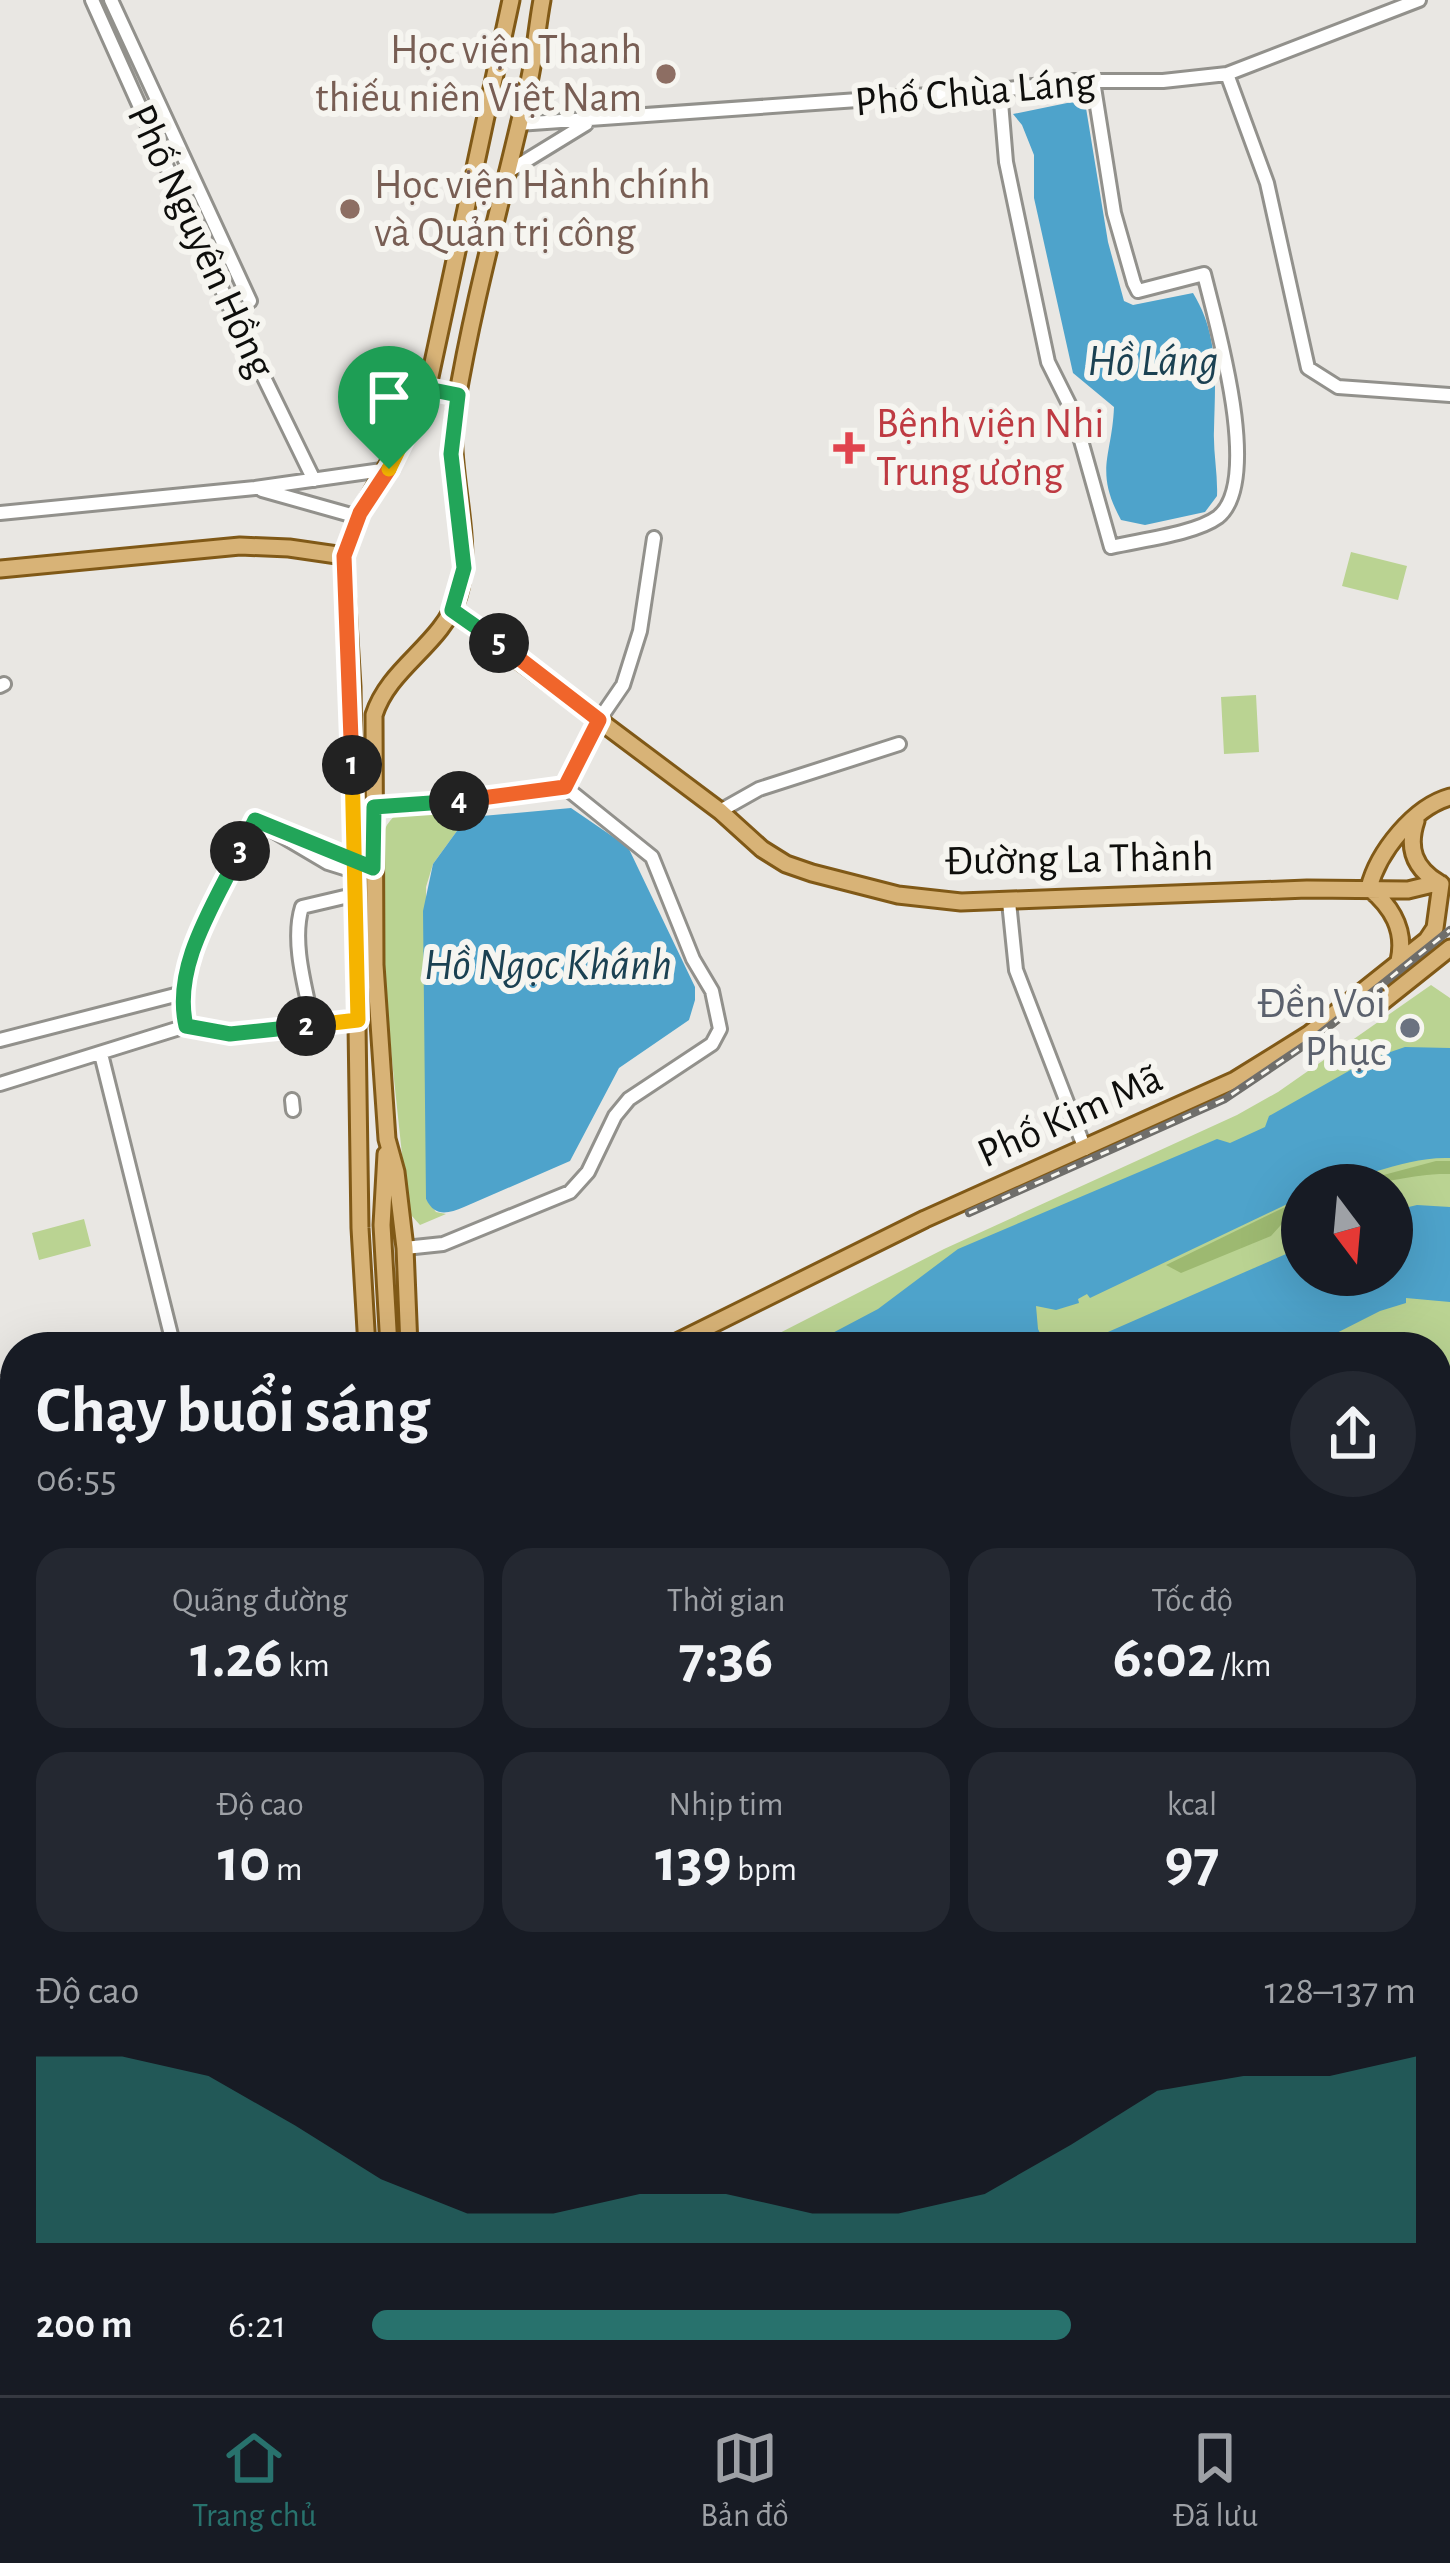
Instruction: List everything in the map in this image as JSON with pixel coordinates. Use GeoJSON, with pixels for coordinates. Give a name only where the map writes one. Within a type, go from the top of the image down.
{"type":"FeatureCollection","features":[{"type":"Feature","properties":{"kind":"main road"},"geometry":{"type":"LineString","coordinates":[[366,1332],[344,556],[358,517],[389,469],[426,394],[511,0]]}},
{"type":"Feature","properties":{"kind":"main road"},"geometry":{"type":"LineString","coordinates":[[387,1332],[382,1225],[387,1139],[373,873],[374,715],[390,681],[452,610],[464,568],[451,454],[457,401],[534,60],[542,0]]}},
{"type":"Feature","properties":{"kind":"main road"},"geometry":{"type":"LineString","coordinates":[[487,117],[518,124]]}},
{"type":"Feature","properties":{"kind":"main road"},"geometry":{"type":"LineString","coordinates":[[426,394],[457,401]]}},
{"type":"Feature","properties":{"kind":"main road"},"geometry":{"type":"LineString","coordinates":[[0,569],[241,547],[344,556]]}},
{"type":"Feature","properties":{"kind":"main road","name":"Đường La Thành"},"geometry":{"type":"LineString","coordinates":[[452,610],[720,811],[762,849],[812,873],[898,895],[1009,902],[1369,887],[1408,890],[1443,884]]}},
{"type":"Feature","properties":{"kind":"main road"},"geometry":{"type":"LineString","coordinates":[[352,713],[374,715]]}},
{"type":"Feature","properties":{"kind":"main road"},"geometry":{"type":"LineString","coordinates":[[1405,984],[1396,964],[1402,944],[1395,918],[1369,887],[1388,844],[1437,801],[1450,797]]}},
{"type":"Feature","properties":{"kind":"main road"},"geometry":{"type":"LineString","coordinates":[[1416,820],[1412,849],[1416,863],[1443,884]]}},
{"type":"Feature","properties":{"kind":"main road","name":"Phố Kim Mã"},"geometry":{"type":"LineString","coordinates":[[700,1332],[925,1220],[1272,1059],[1427,940],[1435,928],[1443,884]]}},
{"type":"Feature","properties":{"kind":"main road"},"geometry":{"type":"LineString","coordinates":[[1376,1007],[1450,948]]}},
{"type":"Feature","properties":{"kind":"main road"},"geometry":{"type":"LineString","coordinates":[[387,1139],[405,1249],[408,1332]]}},
{"type":"Feature","properties":{"kind":"main road"},"geometry":{"type":"LineString","coordinates":[[362,1142],[382,1225]]}},
{"type":"Feature","properties":{"kind":"street","name":"Phố Nguyên Hồng"},"geometry":{"type":"LineString","coordinates":[[92,0],[161,159],[314,480]]}},
{"type":"Feature","properties":{"kind":"street","name":"Phố Nguyên Hồng"},"geometry":{"type":"LineString","coordinates":[[111,0],[250,301]]}},
{"type":"Feature","properties":{"kind":"street","name":"Phố Chùa Láng"},"geometry":{"type":"LineString","coordinates":[[518,124],[1227,74],[1419,0]]}},
{"type":"Feature","properties":{"kind":"street"},"geometry":{"type":"LineString","coordinates":[[1227,74],[1267,183],[1308,368],[1338,388],[1450,395]]}},
{"type":"Feature","properties":{"kind":"street"},"geometry":{"type":"LineString","coordinates":[[1000,90],[1006,162],[1048,362],[1073,412],[1111,547],[1218,517],[1230,500],[1236,472],[1237,428],[1204,274],[1138,291],[1114,214],[1094,81]]}},
{"type":"Feature","properties":{"kind":"street"},"geometry":{"type":"LineString","coordinates":[[505,173],[591,121]]}},
{"type":"Feature","properties":{"kind":"street"},"geometry":{"type":"LineString","coordinates":[[161,159],[181,150]]}},
{"type":"Feature","properties":{"kind":"street"},"geometry":{"type":"LineString","coordinates":[[0,513],[256,488],[389,469]]}},
{"type":"Feature","properties":{"kind":"street"},"geometry":{"type":"LineString","coordinates":[[256,488],[358,517]]}},
{"type":"Feature","properties":{"kind":"street"},"geometry":{"type":"LineString","coordinates":[[565,787],[623,685],[654,538]]}},
{"type":"Feature","properties":{"kind":"street"},"geometry":{"type":"LineString","coordinates":[[720,811],[759,789],[899,744]]}},
{"type":"Feature","properties":{"kind":"street"},"geometry":{"type":"LineString","coordinates":[[374,807],[565,787],[652,857],[693,959],[712,991],[720,1029],[712,1044],[697,1056],[628,1099],[580,1185],[463,1237],[405,1249]]}},
{"type":"Feature","properties":{"kind":"street"},"geometry":{"type":"LineString","coordinates":[[186,1026],[183,993],[196,942],[255,820],[373,873]]}},
{"type":"Feature","properties":{"kind":"street"},"geometry":{"type":"LineString","coordinates":[[314,1025],[298,920],[302,907],[353,895]]}},
{"type":"Feature","properties":{"kind":"street"},"geometry":{"type":"LineString","coordinates":[[1009,902],[1016,970],[1084,1149]]}},
{"type":"Feature","properties":{"kind":"street"},"geometry":{"type":"LineString","coordinates":[[0,1040],[183,993]]}},
{"type":"Feature","properties":{"kind":"street"},"geometry":{"type":"LineString","coordinates":[[0,1084],[186,1026],[230,1034],[358,1020]]}},
{"type":"Feature","properties":{"kind":"street"},"geometry":{"type":"LineString","coordinates":[[101,1054],[170,1332]]}},
{"type":"Feature","properties":{"kind":"green space"},"geometry":{"type":"Polygon","coordinates":[[[1351,552],[1407,566],[1398,600],[1342,586],[1351,552]]]}},
{"type":"Feature","properties":{"kind":"green space"},"geometry":{"type":"Polygon","coordinates":[[[1256,695],[1259,752],[1224,754],[1221,697],[1256,695]]]}},
{"type":"Feature","properties":{"kind":"green space"},"geometry":{"type":"Polygon","coordinates":[[[461,796],[482,816],[462,824],[433,864],[426,887],[426,1199],[436,1212],[446,1214],[420,1225],[407,1201],[382,944],[381,849],[387,825],[402,810],[420,802],[461,796]]]}},
{"type":"Feature","properties":{"kind":"green space"},"geometry":{"type":"Polygon","coordinates":[[[1431,985],[1450,998],[1450,1332],[781,1332],[944,1249],[1237,1115],[1278,1092],[1431,985]]]}},
{"type":"Feature","properties":{"kind":"green space"},"geometry":{"type":"Polygon","coordinates":[[[1450,1161],[1450,1174],[1413,1177],[1413,1167],[1450,1161]]]}},
{"type":"Feature","properties":{"kind":"green space"},"geometry":{"type":"Polygon","coordinates":[[[1281,1209],[1281,1225],[1271,1236],[1181,1273],[1166,1265],[1281,1209]]]}},
{"type":"Feature","properties":{"kind":"green space"},"geometry":{"type":"Polygon","coordinates":[[[84,1219],[91,1246],[39,1260],[32,1233],[84,1219]]]}},
{"type":"Feature","properties":{"kind":"water","name":"Hồ Láng"},"geometry":{"type":"Polygon","coordinates":[[[1072,102],[1086,108],[1108,242],[1124,301],[1133,305],[1193,293],[1208,326],[1214,360],[1217,496],[1205,512],[1145,525],[1121,520],[1108,488],[1114,407],[1073,373],[1034,198],[1034,155],[1013,114],[1072,102]]]}},
{"type":"Feature","properties":{"kind":"water","name":"Hồ Ngọc Khánh"},"geometry":{"type":"Polygon","coordinates":[[[571,808],[628,847],[695,987],[689,1020],[619,1068],[570,1161],[458,1209],[437,1211],[426,1199],[423,911],[433,864],[462,824],[482,816],[571,808]]]}},
{"type":"Feature","properties":{"kind":"water"},"geometry":{"type":"Polygon","coordinates":[[[1405,1047],[1450,1048],[1450,1158],[1402,1164],[1281,1164],[1281,1207],[1090,1298],[1087,1294],[1079,1303],[1056,1310],[1036,1306],[1040,1332],[834,1332],[878,1309],[958,1249],[1217,1139],[1230,1143],[1265,1127],[1269,1116],[1370,1059],[1405,1047]]]}},
{"type":"Feature","properties":{"kind":"water"},"geometry":{"type":"Polygon","coordinates":[[[1413,1206],[1450,1207],[1450,1302],[1406,1298],[1406,1303],[1339,1332],[1108,1332],[1281,1256],[1281,1296],[1413,1296],[1413,1206]]]}},
{"type":"Feature","properties":{"kind":"railway"},"geometry":{"type":"LineString","coordinates":[[969,1213],[1225,1099],[1311,1041],[1450,930]]}},
{"type":"Feature","properties":{"kind":"place","name":"Học viện Thanh thiếu niên Việt Nam"},"geometry":{"type":"Point","coordinates":[666,74]}},
{"type":"Feature","properties":{"kind":"place","name":"Học viện Hành chính và Quản trị công"},"geometry":{"type":"Point","coordinates":[350,209]}},
{"type":"Feature","properties":{"kind":"place","name":"Bệnh viện Nhi Trung ương"},"geometry":{"type":"Point","coordinates":[849,448]}},
{"type":"Feature","properties":{"kind":"place","name":"Đền Voi Phục"},"geometry":{"type":"Point","coordinates":[1410,1028]}},
{"type":"Feature","properties":{"kind":"route"},"geometry":{"type":"LineString","coordinates":[[389,469],[360,513],[344,556],[352,687],[352,862],[358,1020],[243,1034],[186,1026],[183,993],[196,942],[255,820],[331,854],[352,862],[373,868],[374,807],[565,787],[599,720],[452,610],[464,568],[451,454],[458,395],[427,388],[389,469]]}}]}
